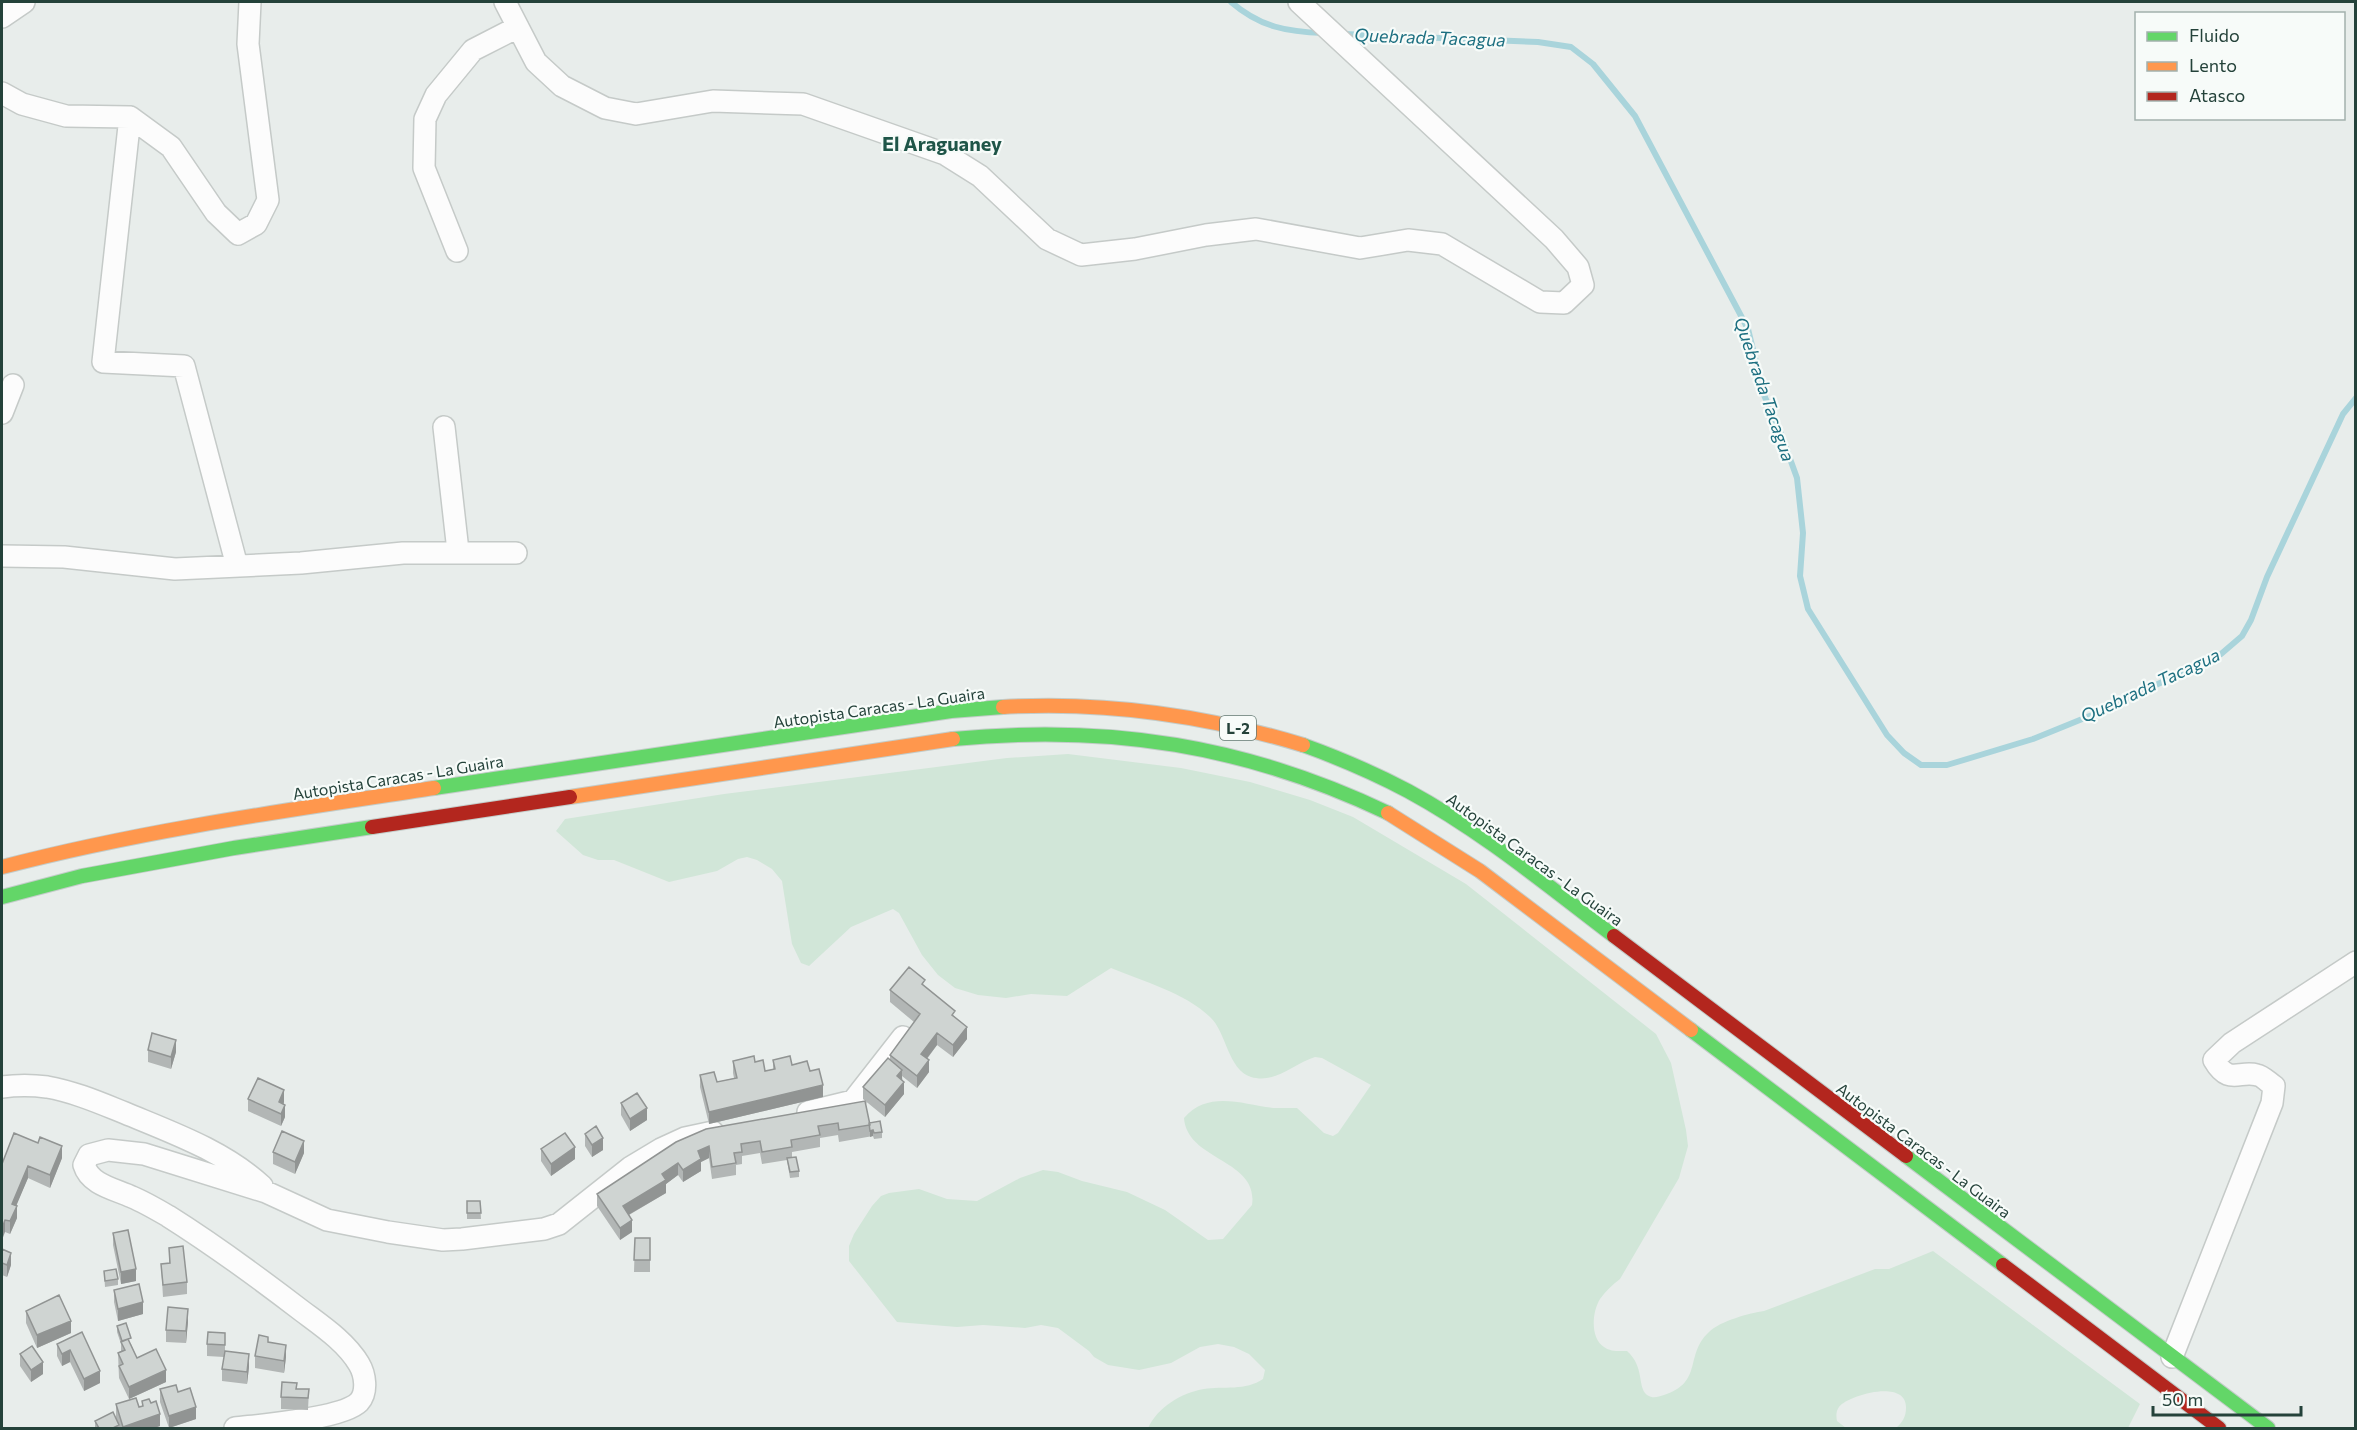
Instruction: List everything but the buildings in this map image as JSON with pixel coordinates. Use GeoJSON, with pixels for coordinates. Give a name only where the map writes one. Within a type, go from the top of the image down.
{"type":"FeatureCollection","features":[{"type":"Feature","properties":{"kind":"highway","name":"Autopista Caracas - La Guaira"},"geometry":{"type":"LineString","coordinates":[[2,867],[76,848],[230,819],[951,711],[998,707],[1113,707],[1202,719],[1257,733],[1353,765],[1406,790],[1451,816],[1497,848],[2268,1428]]}},
{"type":"Feature","properties":{"kind":"highway","name":"L-2"},"geometry":{"type":"LineString","coordinates":[[2,897],[82,876],[234,848],[954,739],[1000,736],[1111,735],[1196,747],[1250,760],[1342,792],[1393,816],[1435,841],[1480,871],[2219,1428]]}},
{"type":"Feature","properties":{"kind":"street"},"geometry":{"type":"LineString","coordinates":[[2,17],[24,2]]}},
{"type":"Feature","properties":{"kind":"street"},"geometry":{"type":"LineString","coordinates":[[2,93],[22,104],[66,116],[130,117],[171,147],[216,213],[238,234],[256,224],[268,200],[248,44],[250,2]]}},
{"type":"Feature","properties":{"kind":"street"},"geometry":{"type":"LineString","coordinates":[[505,2],[536,62],[562,86],[605,108],[636,114],[713,102],[803,104],[945,154],[980,176],[1047,239],[1081,255],[1135,249],[1206,235],[1256,230],[1360,248],[1408,240],[1442,244],[1540,302],[1564,303],[1583,285],[1578,267],[1554,238],[1299,2]]}},
{"type":"Feature","properties":{"kind":"street"},"geometry":{"type":"LineString","coordinates":[[457,251],[424,168],[425,119],[436,94],[473,50],[518,27]]}},
{"type":"Feature","properties":{"kind":"street"},"geometry":{"type":"LineString","coordinates":[[130,117],[103,362],[184,366],[237,566]]}},
{"type":"Feature","properties":{"kind":"street"},"geometry":{"type":"LineString","coordinates":[[2,412],[13,385]]}},
{"type":"Feature","properties":{"kind":"street"},"geometry":{"type":"LineString","coordinates":[[444,427],[458,551]]}},
{"type":"Feature","properties":{"kind":"street"},"geometry":{"type":"LineString","coordinates":[[2,556],[64,556],[175,569],[301,563],[403,552],[516,553]]}},
{"type":"Feature","properties":{"kind":"street"},"geometry":{"type":"LineString","coordinates":[[2172,1357],[2271,1103],[2274,1086],[2257,1075],[2235,1076],[2220,1070],[2214,1060],[2232,1043],[2355,962]]}},
{"type":"Feature","properties":{"kind":"street"},"geometry":{"type":"LineString","coordinates":[[791,1116],[853,1101],[903,1037]]}},
{"type":"Feature","properties":{"kind":"street"},"geometry":{"type":"LineString","coordinates":[[2,1087],[16,1085],[46,1087],[88,1099],[177,1134],[238,1166],[266,1192]]}},
{"type":"Feature","properties":{"kind":"street"},"geometry":{"type":"LineString","coordinates":[[235,1428],[305,1419],[350,1408],[359,1401],[364,1393],[365,1378],[359,1363],[329,1332],[255,1275],[166,1215],[97,1181],[86,1171],[84,1165],[89,1155],[98,1151],[121,1151],[170,1161],[266,1192],[327,1220],[351,1226],[443,1240],[498,1236],[559,1224],[631,1167],[661,1149],[685,1138],[732,1128]]}},
{"type":"Feature","properties":{"kind":"green space"},"geometry":{"type":"Polygon","coordinates":[[[1068,754],[1181,768],[1250,782],[1310,800],[1353,817],[1466,884],[1656,1034],[1671,1063],[1688,1146],[1679,1178],[1620,1279],[1600,1299],[1594,1318],[1594,1331],[1599,1343],[1612,1350],[1627,1351],[1633,1357],[1639,1370],[1642,1387],[1647,1395],[1662,1396],[1676,1390],[1684,1383],[1702,1341],[1720,1324],[1764,1311],[1875,1269],[1889,1269],[1933,1251],[2140,1404],[2128,1428],[1896,1428],[1903,1420],[1906,1408],[1904,1399],[1888,1391],[1864,1394],[1839,1407],[1836,1414],[1837,1421],[1846,1428],[1148,1428],[1164,1407],[1187,1394],[1204,1389],[1256,1383],[1263,1379],[1265,1370],[1249,1354],[1234,1347],[1218,1344],[1200,1347],[1171,1363],[1139,1370],[1108,1365],[1094,1357],[1058,1328],[1041,1325],[1025,1328],[983,1325],[957,1327],[897,1322],[849,1261],[849,1246],[854,1234],[881,1196],[919,1189],[947,1199],[977,1201],[1020,1178],[1043,1170],[1058,1172],[1082,1181],[1127,1192],[1165,1210],[1208,1240],[1223,1239],[1252,1205],[1251,1190],[1245,1178],[1197,1143],[1188,1132],[1184,1118],[1193,1109],[1215,1101],[1273,1108],[1297,1108],[1324,1133],[1333,1136],[1338,1133],[1371,1085],[1322,1058],[1315,1057],[1276,1076],[1251,1077],[1237,1067],[1215,1023],[1200,1008],[1176,994],[1111,968],[1067,996],[1031,994],[1006,998],[978,995],[955,988],[938,975],[922,955],[899,913],[893,909],[851,927],[809,966],[801,963],[792,944],[782,881],[772,869],[757,860],[747,857],[738,859],[717,871],[669,882],[614,860],[598,860],[583,855],[556,831],[565,819],[724,794],[1007,758],[1068,754]]]}},
{"type":"Feature","properties":{"kind":"waterway","name":"Quebrada Tacagua"},"geometry":{"type":"LineString","coordinates":[[1231,2],[1263,23],[1298,31],[1324,33]]}},
{"type":"Feature","properties":{"kind":"waterway","name":"Quebrada Tacagua"},"geometry":{"type":"LineString","coordinates":[[1343,34],[1538,42],[1571,47],[1593,64],[1635,116],[1748,329],[1764,395],[1797,478],[1803,533],[1800,576],[1808,609],[1887,735],[1904,753],[1921,765],[1947,765],[2033,739],[2097,713],[2221,654],[2242,636],[2251,620],[2267,577],[2343,414],[2356,398]]}},
{"type":"Feature","properties":{"kind":"traffic: fast"},"geometry":{"type":"LineString","coordinates":[[434,788],[951,711],[1003,707]]}},
{"type":"Feature","properties":{"kind":"traffic: fast"},"geometry":{"type":"LineString","coordinates":[[953,739],[1011,735],[1067,735],[1122,738],[1176,745],[1229,756],[1282,771],[1335,790],[1388,813]]}},
{"type":"Feature","properties":{"kind":"traffic: fast"},"geometry":{"type":"LineString","coordinates":[[1303,745],[1369,772],[1435,807],[1514,860],[1614,936]]}},
{"type":"Feature","properties":{"kind":"traffic: fast"},"geometry":{"type":"LineString","coordinates":[[2,897],[82,876],[234,848],[372,827]]}},
{"type":"Feature","properties":{"kind":"traffic: fast"},"geometry":{"type":"LineString","coordinates":[[1691,1030],[2003,1265]]}},
{"type":"Feature","properties":{"kind":"traffic: fast"},"geometry":{"type":"LineString","coordinates":[[1906,1156],[2268,1428]]}},
{"type":"Feature","properties":{"kind":"traffic: slow"},"geometry":{"type":"LineString","coordinates":[[1003,707],[1079,706],[1154,712],[1229,726],[1303,745]]}},
{"type":"Feature","properties":{"kind":"traffic: slow"},"geometry":{"type":"LineString","coordinates":[[570,797],[953,739]]}},
{"type":"Feature","properties":{"kind":"traffic: slow"},"geometry":{"type":"LineString","coordinates":[[2,867],[163,832],[434,788]]}},
{"type":"Feature","properties":{"kind":"traffic: slow"},"geometry":{"type":"LineString","coordinates":[[1388,813],[1480,871],[1691,1030]]}},
{"type":"Feature","properties":{"kind":"traffic: jam"},"geometry":{"type":"LineString","coordinates":[[372,827],[570,797]]}},
{"type":"Feature","properties":{"kind":"traffic: jam"},"geometry":{"type":"LineString","coordinates":[[1614,936],[1906,1156]]}},
{"type":"Feature","properties":{"kind":"traffic: jam"},"geometry":{"type":"LineString","coordinates":[[2003,1265],[2219,1428]]}},
{"type":"Feature","properties":{"kind":"district","name":"El Araguaney"},"geometry":{"type":"Point","coordinates":[942,143]}}]}
